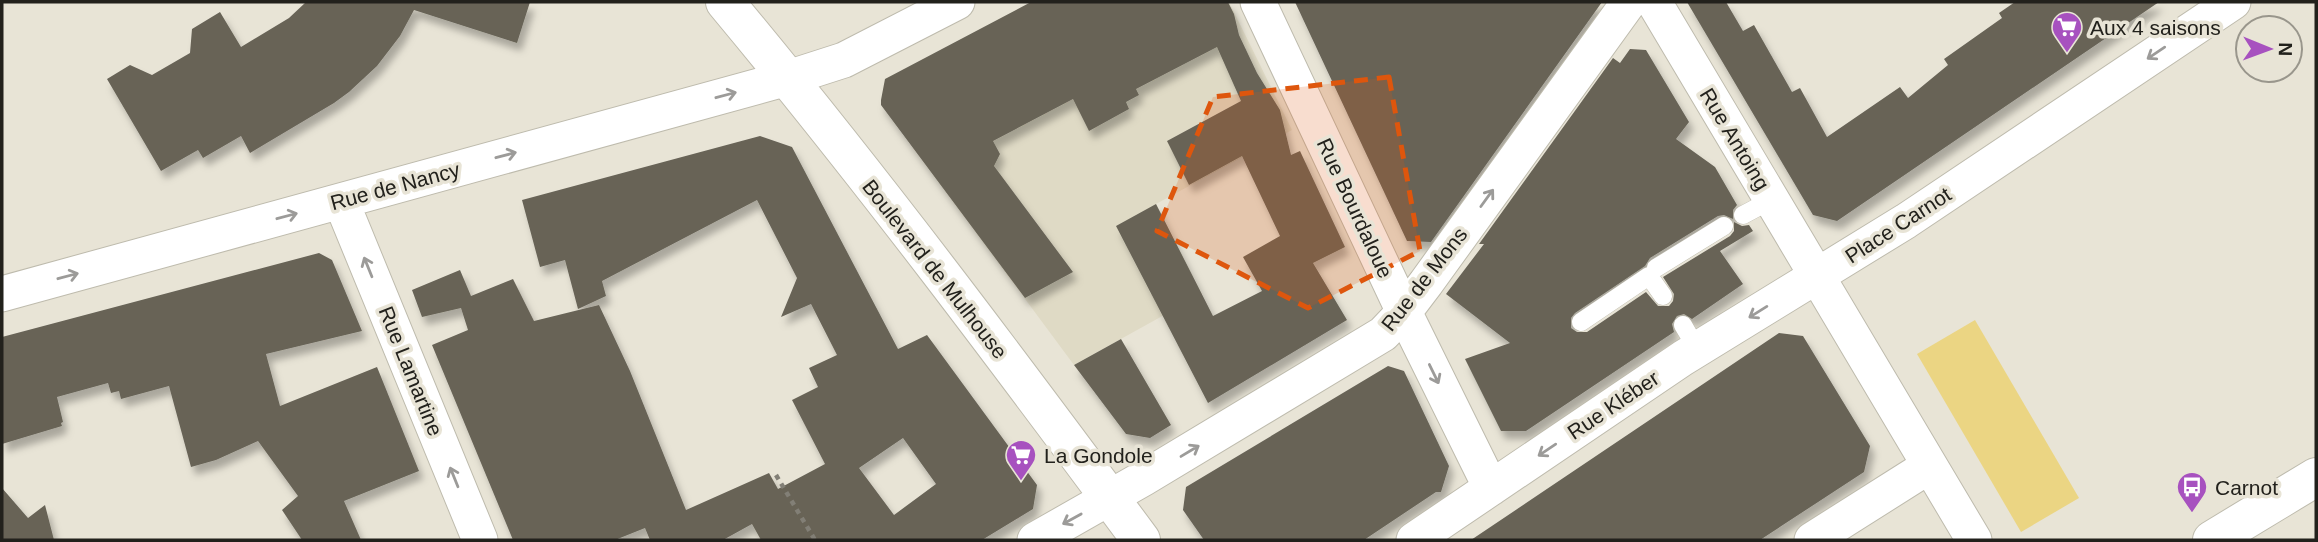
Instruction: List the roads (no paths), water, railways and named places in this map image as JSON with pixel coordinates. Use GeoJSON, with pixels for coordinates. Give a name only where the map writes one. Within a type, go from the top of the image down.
{"type":"FeatureCollection","features":[{"type":"Feature","properties":{"kind":"street","name":"Boulevard de Mulhouse"},"geometry":{"type":"LineString","coordinates":[[724,2],[788,78],[1142,540]]}},
{"type":"Feature","properties":{"kind":"street","name":"Rue de Nancy"},"geometry":{"type":"LineString","coordinates":[[2,294],[788,78],[844,60],[957,2]]}},
{"type":"Feature","properties":{"kind":"street","name":"Rue Bourdaloue"},"geometry":{"type":"LineString","coordinates":[[1258,2],[1404,312],[1491,488]]}},
{"type":"Feature","properties":{"kind":"street","name":"Rue de Mons"},"geometry":{"type":"LineString","coordinates":[[1035,540],[1383,334],[1404,312],[1629,2]]}},
{"type":"Feature","properties":{"kind":"street","name":"Rue Antoing"},"geometry":{"type":"LineString","coordinates":[[1654,2],[1757,208],[1816,277]]}},
{"type":"Feature","properties":{"kind":"street","name":"Place Carnot"},"geometry":{"type":"LineString","coordinates":[[1816,277],[1917,214],[2233,2]]}},
{"type":"Feature","properties":{"kind":"street","name":"Rue Lamartine"},"geometry":{"type":"LineString","coordinates":[[341,201],[480,540]]}},
{"type":"Feature","properties":{"kind":"street","name":"Rue Kléber"},"geometry":{"type":"LineString","coordinates":[[1414,540],[1491,488],[1690,337],[1816,277]]}},
{"type":"Feature","properties":{"kind":"street"},"geometry":{"type":"LineString","coordinates":[[1816,277],[1974,540]]}},
{"type":"Feature","properties":{"kind":"street"},"geometry":{"type":"LineString","coordinates":[[1812,540],[1929,466]]}},
{"type":"Feature","properties":{"kind":"street"},"geometry":{"type":"LineString","coordinates":[[2212,540],[2316,477]]}},
{"type":"Feature","properties":{"kind":"lane"},"geometry":{"type":"LineString","coordinates":[[1656,268],[1724,226]]}},
{"type":"Feature","properties":{"kind":"lane"},"geometry":{"type":"LineString","coordinates":[[1581,322],[1649,276],[1663,296]]}},
{"type":"Feature","properties":{"kind":"place","name":"Aux 4 saisons"},"geometry":{"type":"Point","coordinates":[2067,54]}},
{"type":"Feature","properties":{"kind":"place","name":"La Gondole"},"geometry":{"type":"Point","coordinates":[1021,482]}},
{"type":"Feature","properties":{"kind":"place","name":"Carnot"},"geometry":{"type":"Point","coordinates":[2192,514]}}]}
